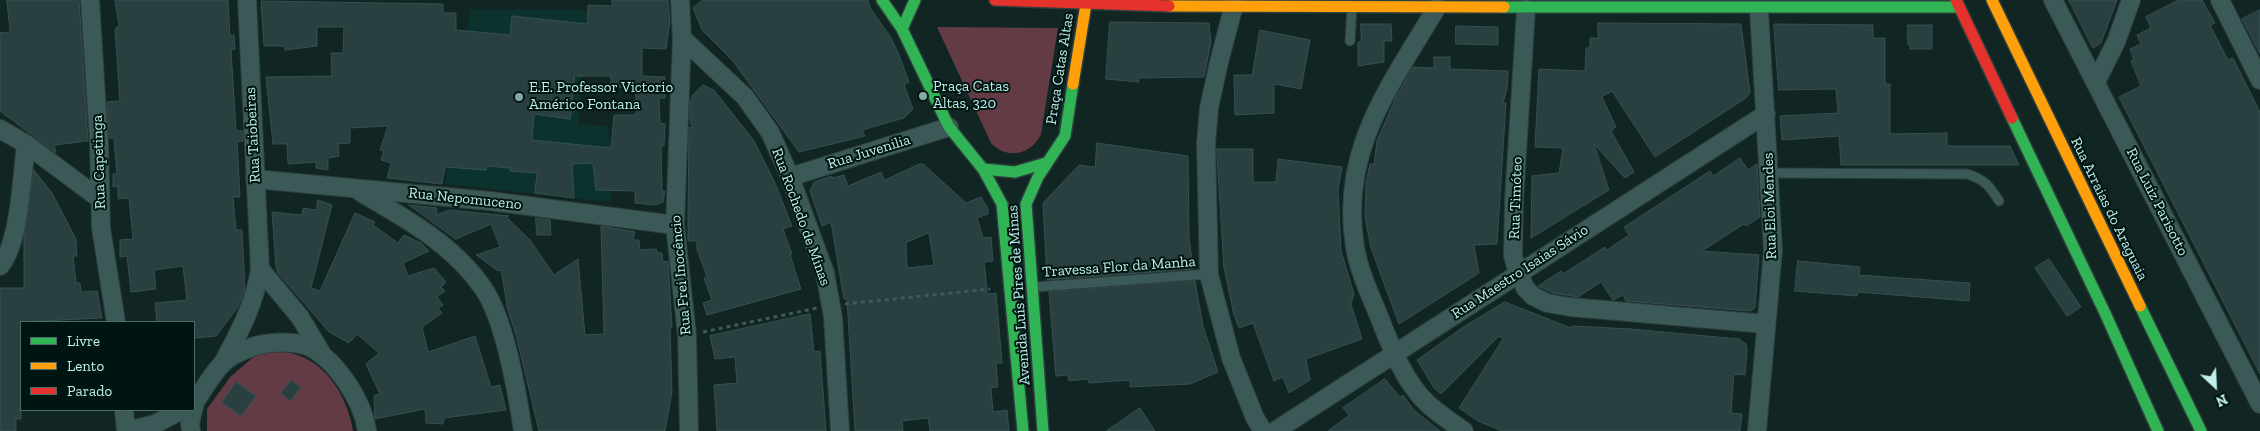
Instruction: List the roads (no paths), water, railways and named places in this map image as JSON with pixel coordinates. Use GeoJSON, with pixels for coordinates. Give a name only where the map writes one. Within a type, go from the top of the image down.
{"type":"FeatureCollection","features":[{"type":"Feature","properties":{"kind":"main road"},"geometry":{"type":"LineString","coordinates":[[882,0],[902,29],[949,127],[972,158],[983,169],[1011,174],[1024,172],[1046,162]]}},
{"type":"Feature","properties":{"kind":"main road"},"geometry":{"type":"LineString","coordinates":[[902,29],[915,0]]}},
{"type":"Feature","properties":{"kind":"main road"},"geometry":{"type":"LineString","coordinates":[[995,0],[1086,4],[1131,2],[1234,5],[1294,3],[1436,7],[1526,4],[1759,10],[1957,3],[2105,313],[2158,431]]}},
{"type":"Feature","properties":{"kind":"main road","name":"Rua Arraias do Araguaia"},"geometry":{"type":"LineString","coordinates":[[1992,0],[2201,431]]}},
{"type":"Feature","properties":{"kind":"main road","name":"Praça Catas Altas"},"geometry":{"type":"LineString","coordinates":[[1046,162],[1058,150],[1065,136],[1086,4]]}},
{"type":"Feature","properties":{"kind":"main road","name":"Avenida Luís Pires de Minas"},"geometry":{"type":"LineString","coordinates":[[1043,431],[1026,204],[1034,179],[1046,162]]}},
{"type":"Feature","properties":{"kind":"main road","name":"Avenida Luís Pires de Minas"},"geometry":{"type":"LineString","coordinates":[[983,169],[999,195],[1005,216],[1023,431]]}},
{"type":"Feature","properties":{"kind":"street","name":"Rua Capetinga"},"geometry":{"type":"LineString","coordinates":[[90,0],[99,143],[101,228],[116,321]]}},
{"type":"Feature","properties":{"kind":"street","name":"Rua Taiobeiras"},"geometry":{"type":"LineString","coordinates":[[195,402],[224,361],[250,310],[257,291],[260,269],[247,0]]}},
{"type":"Feature","properties":{"kind":"street","name":"Rua Frei Inocêncio"},"geometry":{"type":"LineString","coordinates":[[680,0],[682,38],[675,225],[685,309],[689,381],[689,431]]}},
{"type":"Feature","properties":{"kind":"street","name":"Rua Luiz Parisotto"},"geometry":{"type":"LineString","coordinates":[[2054,0],[2260,404]]}},
{"type":"Feature","properties":{"kind":"street"},"geometry":{"type":"LineString","coordinates":[[2096,82],[2116,42],[2131,0]]}},
{"type":"Feature","properties":{"kind":"street"},"geometry":{"type":"LineString","coordinates":[[2220,0],[2260,80]]}},
{"type":"Feature","properties":{"kind":"street","name":"Rua Timóteo"},"geometry":{"type":"LineString","coordinates":[[1526,4],[1514,201],[1513,256],[1518,273],[1526,289],[1533,296],[1548,303],[1570,307],[1766,324]]}},
{"type":"Feature","properties":{"kind":"street"},"geometry":{"type":"LineString","coordinates":[[1234,5],[1218,62],[1206,144],[1209,274],[1230,358],[1255,418],[1263,431]]}},
{"type":"Feature","properties":{"kind":"street"},"geometry":{"type":"LineString","coordinates":[[1436,7],[1373,116],[1361,148],[1350,204],[1355,248],[1362,272],[1407,376],[1427,403],[1464,431]]}},
{"type":"Feature","properties":{"kind":"street","name":"Rua Eloi Mendes"},"geometry":{"type":"LineString","coordinates":[[1757,431],[1773,250],[1759,10]]}},
{"type":"Feature","properties":{"kind":"street","name":"Rua Rochedo de Minas"},"geometry":{"type":"LineString","coordinates":[[682,38],[745,97],[770,132],[790,177],[825,273],[833,317],[840,431]]}},
{"type":"Feature","properties":{"kind":"street","name":"Rua Maestro Isaias Sávio"},"geometry":{"type":"LineString","coordinates":[[1275,431],[1766,114]]}},
{"type":"Feature","properties":{"kind":"street","name":"Rua Juvenilia"},"geometry":{"type":"LineString","coordinates":[[790,177],[949,127]]}},
{"type":"Feature","properties":{"kind":"street"},"geometry":{"type":"LineString","coordinates":[[0,129],[26,144],[100,199]]}},
{"type":"Feature","properties":{"kind":"street"},"geometry":{"type":"LineString","coordinates":[[0,266],[10,250],[14,234],[26,144]]}},
{"type":"Feature","properties":{"kind":"street","name":"Rua Nepomuceno"},"geometry":{"type":"LineString","coordinates":[[256,179],[490,201],[675,225]]}},
{"type":"Feature","properties":{"kind":"street"},"geometry":{"type":"LineString","coordinates":[[354,188],[408,219],[442,245],[466,266],[484,288],[494,307],[503,334],[523,431]]}},
{"type":"Feature","properties":{"kind":"street"},"geometry":{"type":"LineString","coordinates":[[260,269],[300,317],[323,357]]}},
{"type":"Feature","properties":{"kind":"street"},"geometry":{"type":"LineString","coordinates":[[224,361],[242,350],[256,346],[284,342],[304,345],[323,357],[342,374],[354,394],[366,421],[367,431]]}},
{"type":"Feature","properties":{"kind":"street"},"geometry":{"type":"LineString","coordinates":[[124,411],[127,431],[155,424],[182,411]]}},
{"type":"Feature","properties":{"kind":"street"},"geometry":{"type":"LineString","coordinates":[[191,431],[192,411]]}},
{"type":"Feature","properties":{"kind":"lane"},"geometry":{"type":"LineString","coordinates":[[1350,41],[1352,6]]}},
{"type":"Feature","properties":{"kind":"lane"},"geometry":{"type":"LineString","coordinates":[[1770,173],[1967,174],[1981,178],[1991,188],[1999,201]]}},
{"type":"Feature","properties":{"kind":"lane","name":"Travessa Flor da Manha"},"geometry":{"type":"LineString","coordinates":[[1032,287],[1209,274]]}},
{"type":"Feature","properties":{"kind":"place","name":"Praça Catas Altas, 320"},"geometry":{"type":"Point","coordinates":[923,96]}},
{"type":"Feature","properties":{"kind":"place","name":"E.E. Professor Victorio Américo Fontana"},"geometry":{"type":"Point","coordinates":[519,97]}}]}
